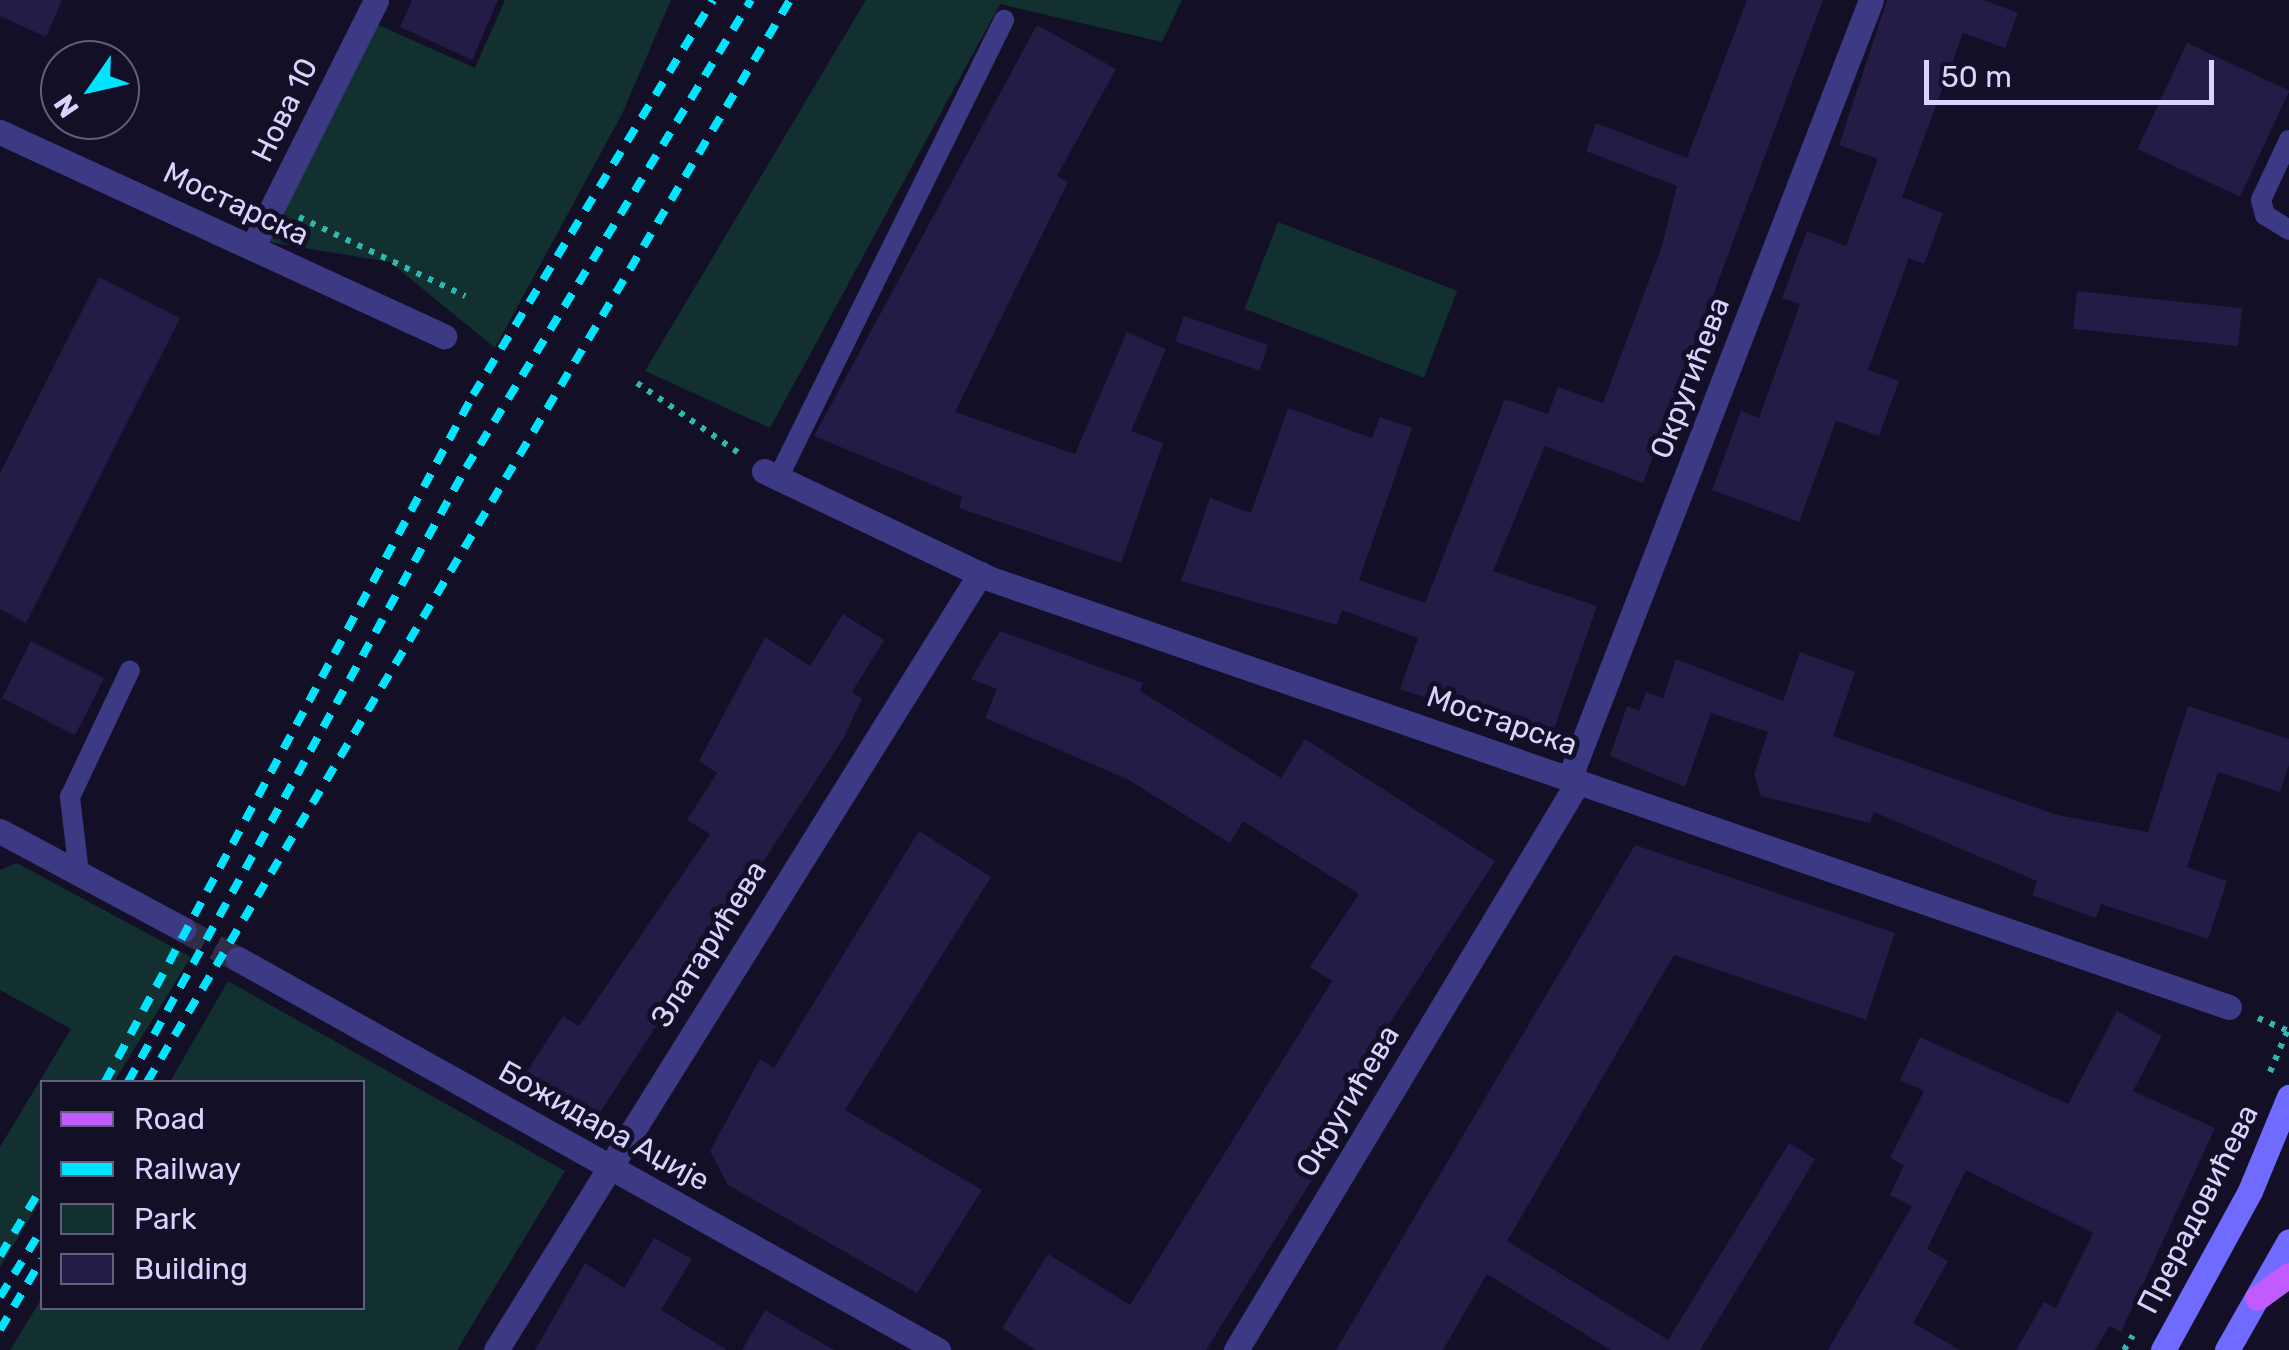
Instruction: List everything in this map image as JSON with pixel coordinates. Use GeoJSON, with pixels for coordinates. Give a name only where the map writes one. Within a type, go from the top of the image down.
{"type":"FeatureCollection","features":[{"type":"Feature","properties":{"kind":"main road","name":"Прерадовићева"},"geometry":{"type":"LineString","coordinates":[[2163,1350],[2250,1191],[2289,1097]]}},
{"type":"Feature","properties":{"kind":"main road"},"geometry":{"type":"LineString","coordinates":[[2226,1350],[2289,1241]]}},
{"type":"Feature","properties":{"kind":"main road"},"geometry":{"type":"LineString","coordinates":[[2257,1298],[2289,1275]]}},
{"type":"Feature","properties":{"kind":"street","name":"Нова 10"},"geometry":{"type":"LineString","coordinates":[[252,248],[376,0]]}},
{"type":"Feature","properties":{"kind":"street","name":"Округићева"},"geometry":{"type":"LineString","coordinates":[[1236,1350],[1574,780],[1871,0]]}},
{"type":"Feature","properties":{"kind":"street","name":"Мостарска"},"geometry":{"type":"LineString","coordinates":[[0,132],[444,336]]}},
{"type":"Feature","properties":{"kind":"street","name":"Мостарска"},"geometry":{"type":"LineString","coordinates":[[771,474],[980,574],[2229,1006]]}},
{"type":"Feature","properties":{"kind":"street","name":"Златарићева"},"geometry":{"type":"LineString","coordinates":[[496,1350],[980,574]]}},
{"type":"Feature","properties":{"kind":"street"},"geometry":{"type":"LineString","coordinates":[[0,831],[183,929]]}},
{"type":"Feature","properties":{"kind":"street","name":"Божидара Аџије"},"geometry":{"type":"LineString","coordinates":[[238,959],[938,1350]]}},
{"type":"Feature","properties":{"kind":"lane"},"geometry":{"type":"LineString","coordinates":[[771,474],[1004,20]]}},
{"type":"Feature","properties":{"kind":"lane"},"geometry":{"type":"LineString","coordinates":[[2289,140],[2261,200],[2265,216],[2289,230]]}},
{"type":"Feature","properties":{"kind":"lane"},"geometry":{"type":"LineString","coordinates":[[79,873],[70,797],[130,670]]}},
{"type":"Feature","properties":{"kind":"path"},"geometry":{"type":"LineString","coordinates":[[274,205],[464,296]]}},
{"type":"Feature","properties":{"kind":"path"},"geometry":{"type":"LineString","coordinates":[[637,383],[771,474]]}},
{"type":"Feature","properties":{"kind":"green space"},"geometry":{"type":"Polygon","coordinates":[[[505,0],[671,0],[622,114],[495,348],[390,262],[268,242],[376,24],[475,68],[505,0]]]}},
{"type":"Feature","properties":{"kind":"green space"},"geometry":{"type":"Polygon","coordinates":[[[866,0],[1182,0],[1162,42],[1000,4],[770,428],[645,371],[866,0]]]}},
{"type":"Feature","properties":{"kind":"green space"},"geometry":{"type":"Polygon","coordinates":[[[1278,222],[1457,291],[1424,378],[1245,309],[1278,222]]]}},
{"type":"Feature","properties":{"kind":"green space"},"geometry":{"type":"Polygon","coordinates":[[[17,863],[191,957],[115,1080],[40,1080],[71,1029],[0,990],[0,870],[17,863]]]}},
{"type":"Feature","properties":{"kind":"green space"},"geometry":{"type":"Polygon","coordinates":[[[228,981],[565,1171],[457,1350],[10,1350],[40,1301],[40,1310],[365,1310],[365,1080],[171,1080],[228,981]]]}},
{"type":"Feature","properties":{"kind":"green space"},"geometry":{"type":"Polygon","coordinates":[[[40,1081],[40,1201],[0,1267],[0,1147],[40,1081]]]}},
{"type":"Feature","properties":{"kind":"building"},"geometry":{"type":"Polygon","coordinates":[[[0,0],[62,0],[46,37],[0,16],[0,0]]]}},
{"type":"Feature","properties":{"kind":"building"},"geometry":{"type":"Polygon","coordinates":[[[412,0],[498,0],[472,60],[400,27],[412,0]]]}},
{"type":"Feature","properties":{"kind":"building"},"geometry":{"type":"Polygon","coordinates":[[[1747,0],[1823,0],[1643,483],[1545,446],[1493,571],[1597,606],[1550,740],[1400,689],[1418,638],[1342,610],[1337,625],[1181,581],[1210,498],[1251,513],[1288,408],[1372,438],[1380,417],[1412,428],[1359,580],[1425,603],[1505,399],[1548,414],[1558,387],[1603,403],[1662,246],[1677,186],[1586,151],[1596,123],[1687,158],[1747,0]]]}},
{"type":"Feature","properties":{"kind":"building"},"geometry":{"type":"Polygon","coordinates":[[[1887,0],[1984,0],[2018,13],[2005,48],[1963,33],[1902,197],[1943,213],[1924,264],[1909,258],[1868,370],[1899,381],[1879,436],[1836,421],[1799,522],[1712,490],[1741,411],[1759,418],[1800,304],[1782,298],[1807,231],[1846,246],[1878,159],[1839,145],[1887,0]]]}},
{"type":"Feature","properties":{"kind":"building"},"geometry":{"type":"Polygon","coordinates":[[[1037,25],[1116,69],[1057,176],[1068,182],[955,412],[1075,454],[1127,332],[1166,349],[1131,431],[1163,443],[1121,563],[959,508],[962,497],[814,436],[1037,25]]]}},
{"type":"Feature","properties":{"kind":"building"},"geometry":{"type":"Polygon","coordinates":[[[2187,43],[2289,91],[2240,197],[2138,149],[2187,43]]]}},
{"type":"Feature","properties":{"kind":"building"},"geometry":{"type":"Polygon","coordinates":[[[99,277],[180,318],[26,623],[0,609],[0,473],[99,277]]]}},
{"type":"Feature","properties":{"kind":"building"},"geometry":{"type":"Polygon","coordinates":[[[2077,291],[2242,308],[2238,346],[2073,329],[2077,291]]]}},
{"type":"Feature","properties":{"kind":"building"},"geometry":{"type":"Polygon","coordinates":[[[1184,316],[1268,345],[1259,371],[1175,342],[1184,316]]]}},
{"type":"Feature","properties":{"kind":"building"},"geometry":{"type":"Polygon","coordinates":[[[843,614],[884,640],[852,692],[862,699],[843,739],[597,1117],[526,1073],[563,1016],[579,1026],[710,834],[687,820],[717,773],[699,761],[765,637],[810,666],[843,614]]]}},
{"type":"Feature","properties":{"kind":"building"},"geometry":{"type":"Polygon","coordinates":[[[1000,631],[1143,683],[1140,691],[1281,778],[1305,739],[1495,861],[1369,1055],[1384,1064],[1206,1350],[1036,1350],[1002,1328],[1048,1254],[1130,1305],[1332,981],[1310,967],[1359,894],[1243,821],[1230,843],[1129,780],[985,718],[997,689],[971,679],[1000,631]]]}},
{"type":"Feature","properties":{"kind":"building"},"geometry":{"type":"Polygon","coordinates":[[[31,641],[104,678],[75,735],[2,698],[31,641]]]}},
{"type":"Feature","properties":{"kind":"building"},"geometry":{"type":"Polygon","coordinates":[[[1800,652],[1855,672],[1833,736],[2057,815],[2148,832],[2188,706],[2289,739],[2289,765],[2280,792],[2218,772],[2187,867],[2227,881],[2208,939],[2101,904],[2096,918],[2032,895],[2037,881],[1874,812],[1870,823],[1761,796],[1754,774],[1768,732],[1711,713],[1685,787],[1610,756],[1627,706],[1639,711],[1646,692],[1663,698],[1676,659],[1783,701],[1800,652]]]}},
{"type":"Feature","properties":{"kind":"building"},"geometry":{"type":"Polygon","coordinates":[[[919,831],[991,877],[845,1110],[982,1190],[917,1293],[728,1185],[710,1151],[760,1059],[774,1068],[919,831]]]}},
{"type":"Feature","properties":{"kind":"building"},"geometry":{"type":"Polygon","coordinates":[[[1635,845],[1895,933],[1866,1020],[1674,955],[1507,1241],[1668,1340],[1789,1143],[1815,1159],[1776,1225],[1700,1350],[1611,1350],[1487,1274],[1443,1350],[1336,1350],[1635,845]]]}},
{"type":"Feature","properties":{"kind":"building"},"geometry":{"type":"Polygon","coordinates":[[[2117,1011],[2162,1036],[2133,1091],[2215,1128],[2121,1332],[2109,1326],[2095,1350],[2016,1350],[2044,1302],[2056,1308],[2093,1233],[1966,1170],[1927,1249],[1948,1261],[1913,1323],[1960,1350],[1828,1350],[1912,1206],[1890,1195],[1904,1165],[1890,1158],[1924,1091],[1900,1080],[1920,1037],[2068,1104],[2117,1011]]]}},
{"type":"Feature","properties":{"kind":"building"},"geometry":{"type":"Polygon","coordinates":[[[654,1238],[692,1259],[661,1310],[727,1350],[535,1350],[585,1263],[624,1288],[654,1238]]]}},
{"type":"Feature","properties":{"kind":"building"},"geometry":{"type":"Polygon","coordinates":[[[765,1310],[834,1350],[742,1350],[765,1310]]]}},
{"type":"Feature","properties":{"kind":"tunnel"},"geometry":{"type":"LineString","coordinates":[[183,929],[238,959]]}},
{"type":"Feature","properties":{"kind":"railway"},"geometry":{"type":"LineString","coordinates":[[106,1080],[473,395],[713,0]]}},
{"type":"Feature","properties":{"kind":"railway"},"geometry":{"type":"LineString","coordinates":[[129,1080],[466,468],[751,0]]}},
{"type":"Feature","properties":{"kind":"railway"},"geometry":{"type":"LineString","coordinates":[[148,1080],[790,0]]}},
{"type":"Feature","properties":{"kind":"railway"},"geometry":{"type":"LineString","coordinates":[[0,1256],[40,1190]]}},
{"type":"Feature","properties":{"kind":"railway"},"geometry":{"type":"LineString","coordinates":[[0,1297],[40,1232]]}},
{"type":"Feature","properties":{"kind":"railway"},"geometry":{"type":"LineString","coordinates":[[0,1330],[40,1262]]}}]}
